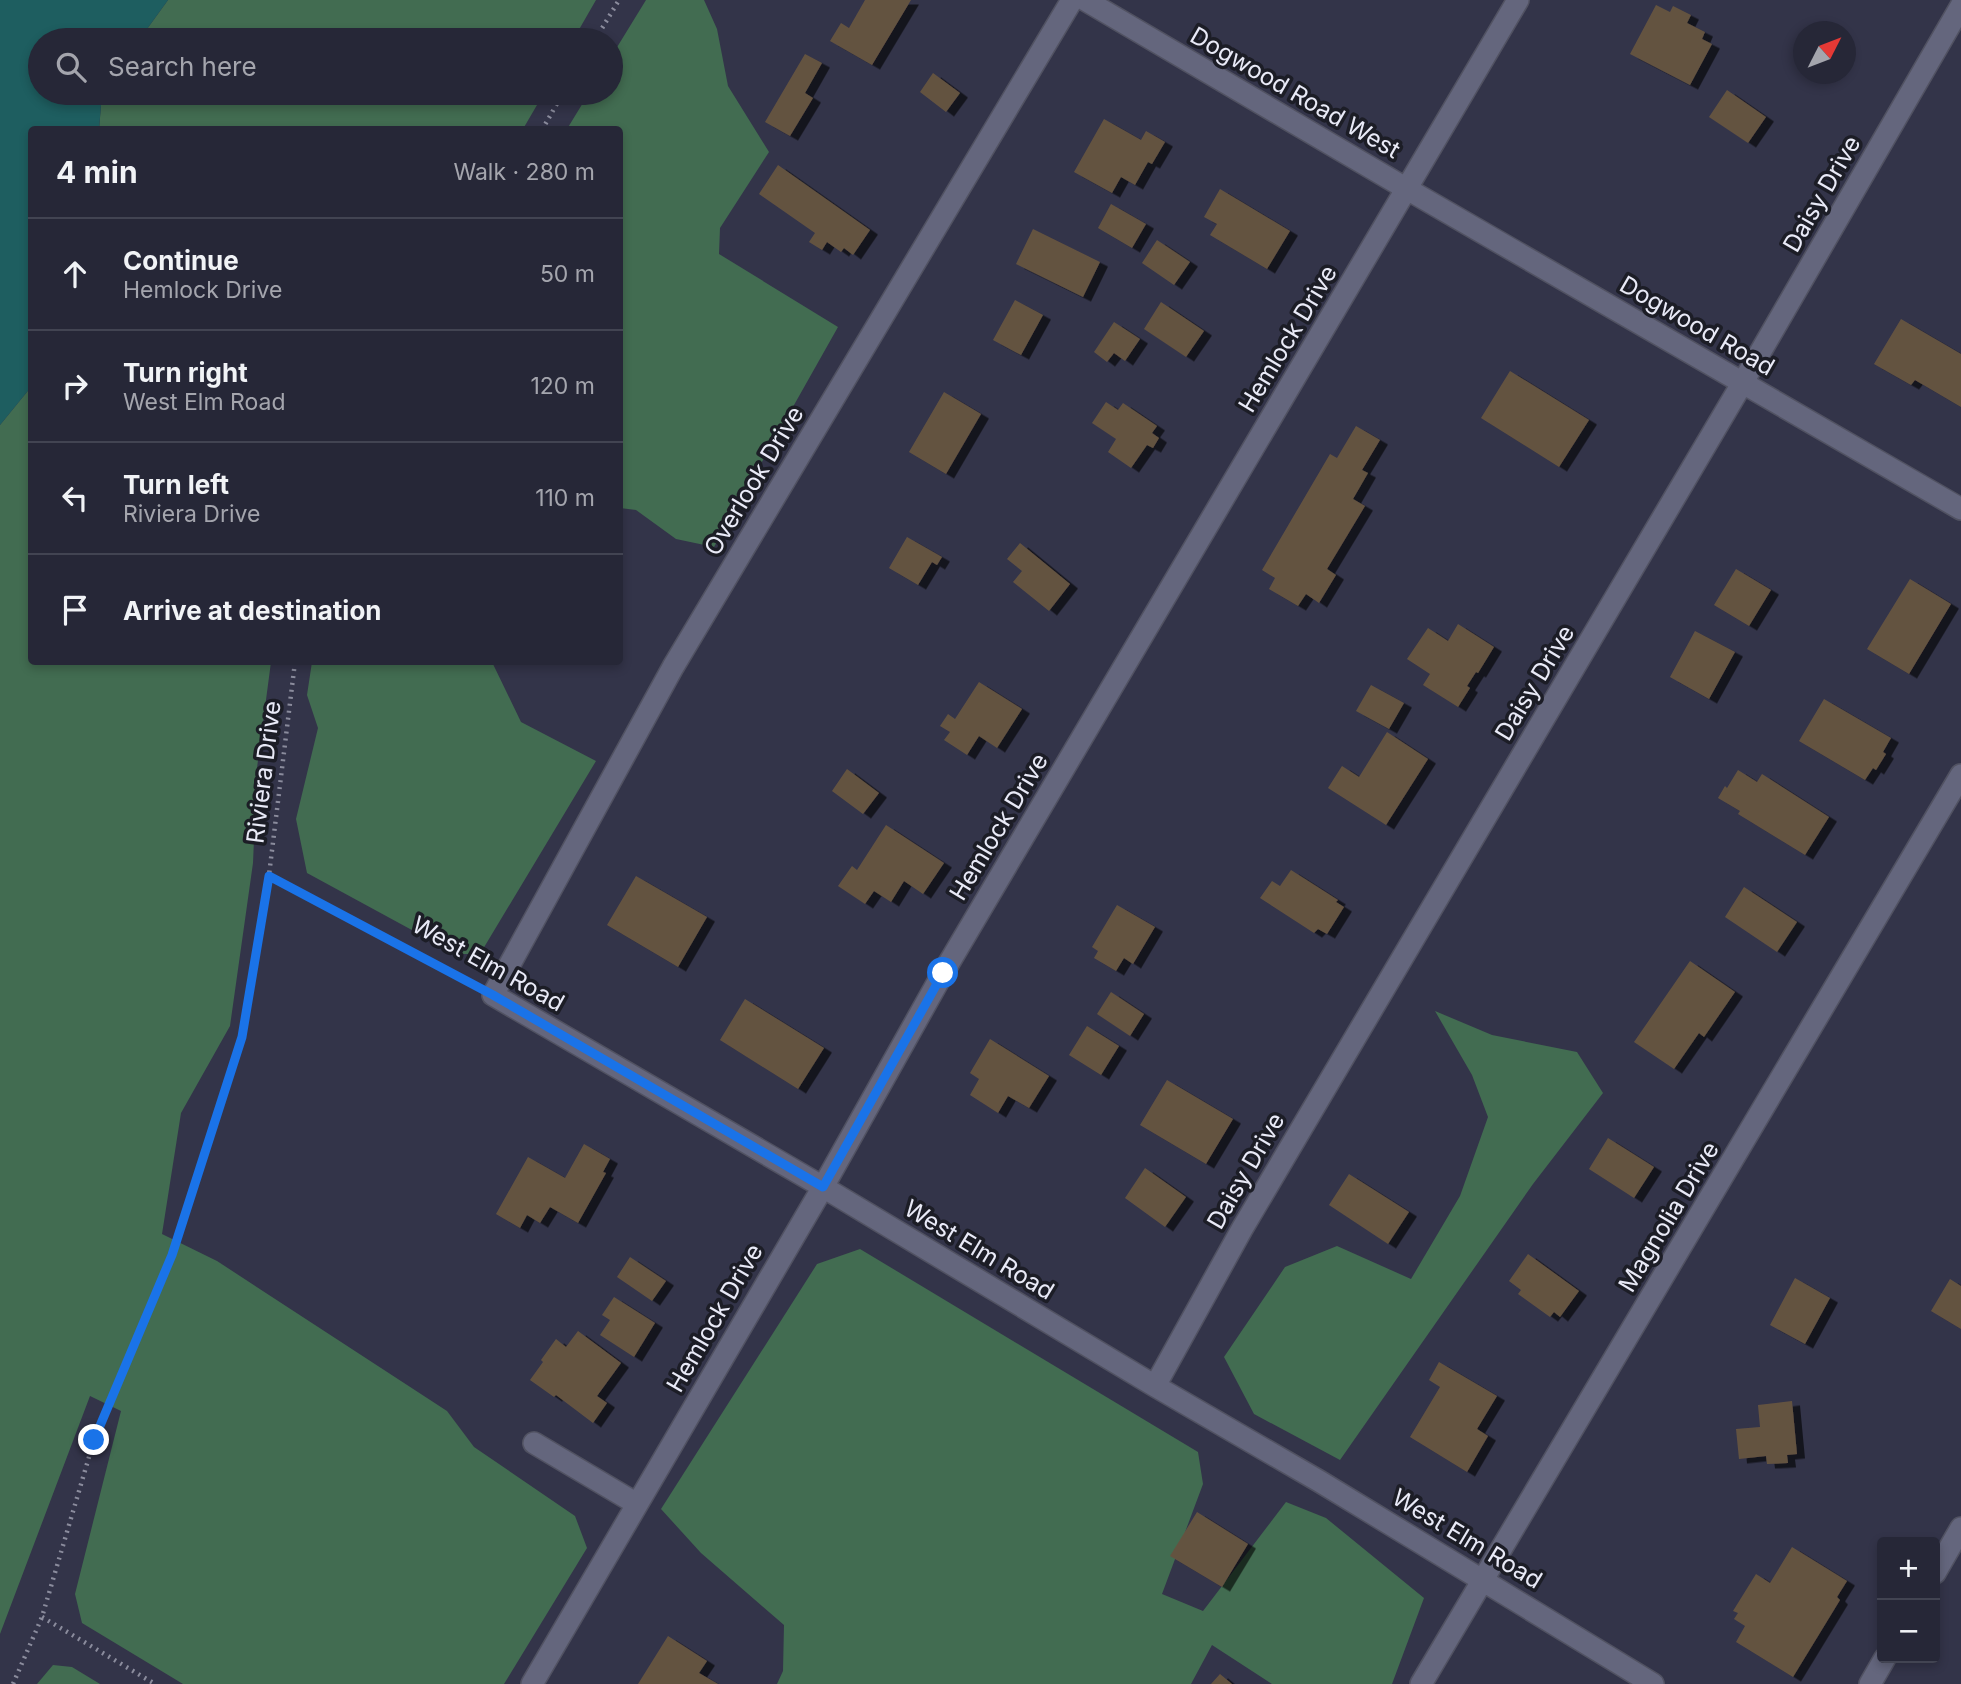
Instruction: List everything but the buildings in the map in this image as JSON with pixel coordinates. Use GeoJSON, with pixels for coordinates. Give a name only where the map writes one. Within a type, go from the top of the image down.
{"type":"FeatureCollection","features":[{"type":"Feature","properties":{"kind":"street","name":"Overlook Drive"},"geometry":{"type":"LineString","coordinates":[[493,995],[673,667],[1072,0]]}},
{"type":"Feature","properties":{"kind":"street","name":"Dogwood Road West"},"geometry":{"type":"LineString","coordinates":[[1085,0],[1407,189]]}},
{"type":"Feature","properties":{"kind":"street","name":"Hemlock Drive"},"geometry":{"type":"LineString","coordinates":[[532,1684],[823,1187],[943,973],[1518,0]]}},
{"type":"Feature","properties":{"kind":"street","name":"Daisy Drive"},"geometry":{"type":"LineString","coordinates":[[1155,1387],[1242,1229],[1743,382],[1961,6]]}},
{"type":"Feature","properties":{"kind":"street","name":"Dogwood Road"},"geometry":{"type":"LineString","coordinates":[[1407,189],[1961,509]]}},
{"type":"Feature","properties":{"kind":"street","name":"Magnolia Drive"},"geometry":{"type":"LineString","coordinates":[[1421,1684],[1961,775]]}},
{"type":"Feature","properties":{"kind":"street","name":"West Elm Road"},"geometry":{"type":"LineString","coordinates":[[493,995],[823,1187],[1155,1387],[1319,1481],[1653,1684]]}},
{"type":"Feature","properties":{"kind":"street"},"geometry":{"type":"LineString","coordinates":[[534,1443],[637,1504]]}},
{"type":"Feature","properties":{"kind":"street"},"geometry":{"type":"LineString","coordinates":[[1940,1564],[1961,1528]]}},
{"type":"Feature","properties":{"kind":"street"},"geometry":{"type":"LineString","coordinates":[[1870,1684],[1882,1663]]}},
{"type":"Feature","properties":{"kind":"path"},"geometry":{"type":"LineString","coordinates":[[602,28],[619,0]]}},
{"type":"Feature","properties":{"kind":"path"},"geometry":{"type":"LineString","coordinates":[[544,126],[557,105]]}},
{"type":"Feature","properties":{"kind":"path","name":"Riviera Drive"},"geometry":{"type":"LineString","coordinates":[[13,1684],[43,1617],[94,1440],[172,1255],[242,1037],[269,876],[295,665]]}},
{"type":"Feature","properties":{"kind":"path","name":"West Elm Road"},"geometry":{"type":"LineString","coordinates":[[269,876],[493,995]]}},
{"type":"Feature","properties":{"kind":"path"},"geometry":{"type":"LineString","coordinates":[[43,1617],[155,1684]]}},
{"type":"Feature","properties":{"kind":"shaded area"},"geometry":{"type":"Polygon","coordinates":[[[0,0],[168,0],[148,28],[28,28],[28,105],[101,105],[99,126],[28,126],[28,391],[0,425],[0,0]]]}},
{"type":"Feature","properties":{"kind":"shaded area"},"geometry":{"type":"Polygon","coordinates":[[[168,0],[596,0],[580,28],[148,28],[168,0]]]}},
{"type":"Feature","properties":{"kind":"shaded area"},"geometry":{"type":"Polygon","coordinates":[[[646,0],[704,0],[717,29],[728,86],[769,152],[720,228],[719,254],[838,327],[714,547],[676,539],[636,510],[623,508],[623,126],[569,126],[582,105],[623,105],[623,37],[646,0]]]}},
{"type":"Feature","properties":{"kind":"shaded area"},"geometry":{"type":"Polygon","coordinates":[[[101,105],[537,105],[525,126],[99,126],[101,105]]]}},
{"type":"Feature","properties":{"kind":"shaded area"},"geometry":{"type":"Polygon","coordinates":[[[28,391],[28,665],[271,665],[257,768],[253,863],[230,1026],[181,1113],[162,1234],[217,1261],[447,1411],[474,1447],[575,1516],[587,1548],[504,1684],[183,1684],[82,1623],[75,1594],[121,1411],[90,1396],[0,1634],[0,425],[28,391]]]}},
{"type":"Feature","properties":{"kind":"shaded area"},"geometry":{"type":"Polygon","coordinates":[[[312,665],[493,665],[521,722],[596,761],[480,954],[456,954],[307,873],[296,819],[318,728],[307,695],[312,665]]]}},
{"type":"Feature","properties":{"kind":"shaded area"},"geometry":{"type":"Polygon","coordinates":[[[1435,1011],[1492,1035],[1577,1052],[1603,1093],[1533,1184],[1340,1460],[1254,1414],[1224,1357],[1285,1267],[1337,1246],[1411,1279],[1460,1196],[1488,1117],[1472,1075],[1435,1011]]]}},
{"type":"Feature","properties":{"kind":"shaded area"},"geometry":{"type":"Polygon","coordinates":[[[860,1249],[1198,1452],[1203,1484],[1162,1594],[1203,1611],[1286,1502],[1326,1518],[1424,1598],[1392,1684],[1272,1684],[1212,1645],[1191,1684],[777,1684],[783,1671],[784,1625],[701,1553],[661,1509],[817,1264],[860,1249]]]}},
{"type":"Feature","properties":{"kind":"shaded area"},"geometry":{"type":"Polygon","coordinates":[[[53,1665],[72,1667],[100,1684],[37,1684],[53,1665]]]}},
{"type":"Feature","properties":{"kind":"route"},"geometry":{"type":"LineString","coordinates":[[94,1440],[172,1255],[242,1037],[269,876],[493,995],[823,1187],[943,973]]}}]}
